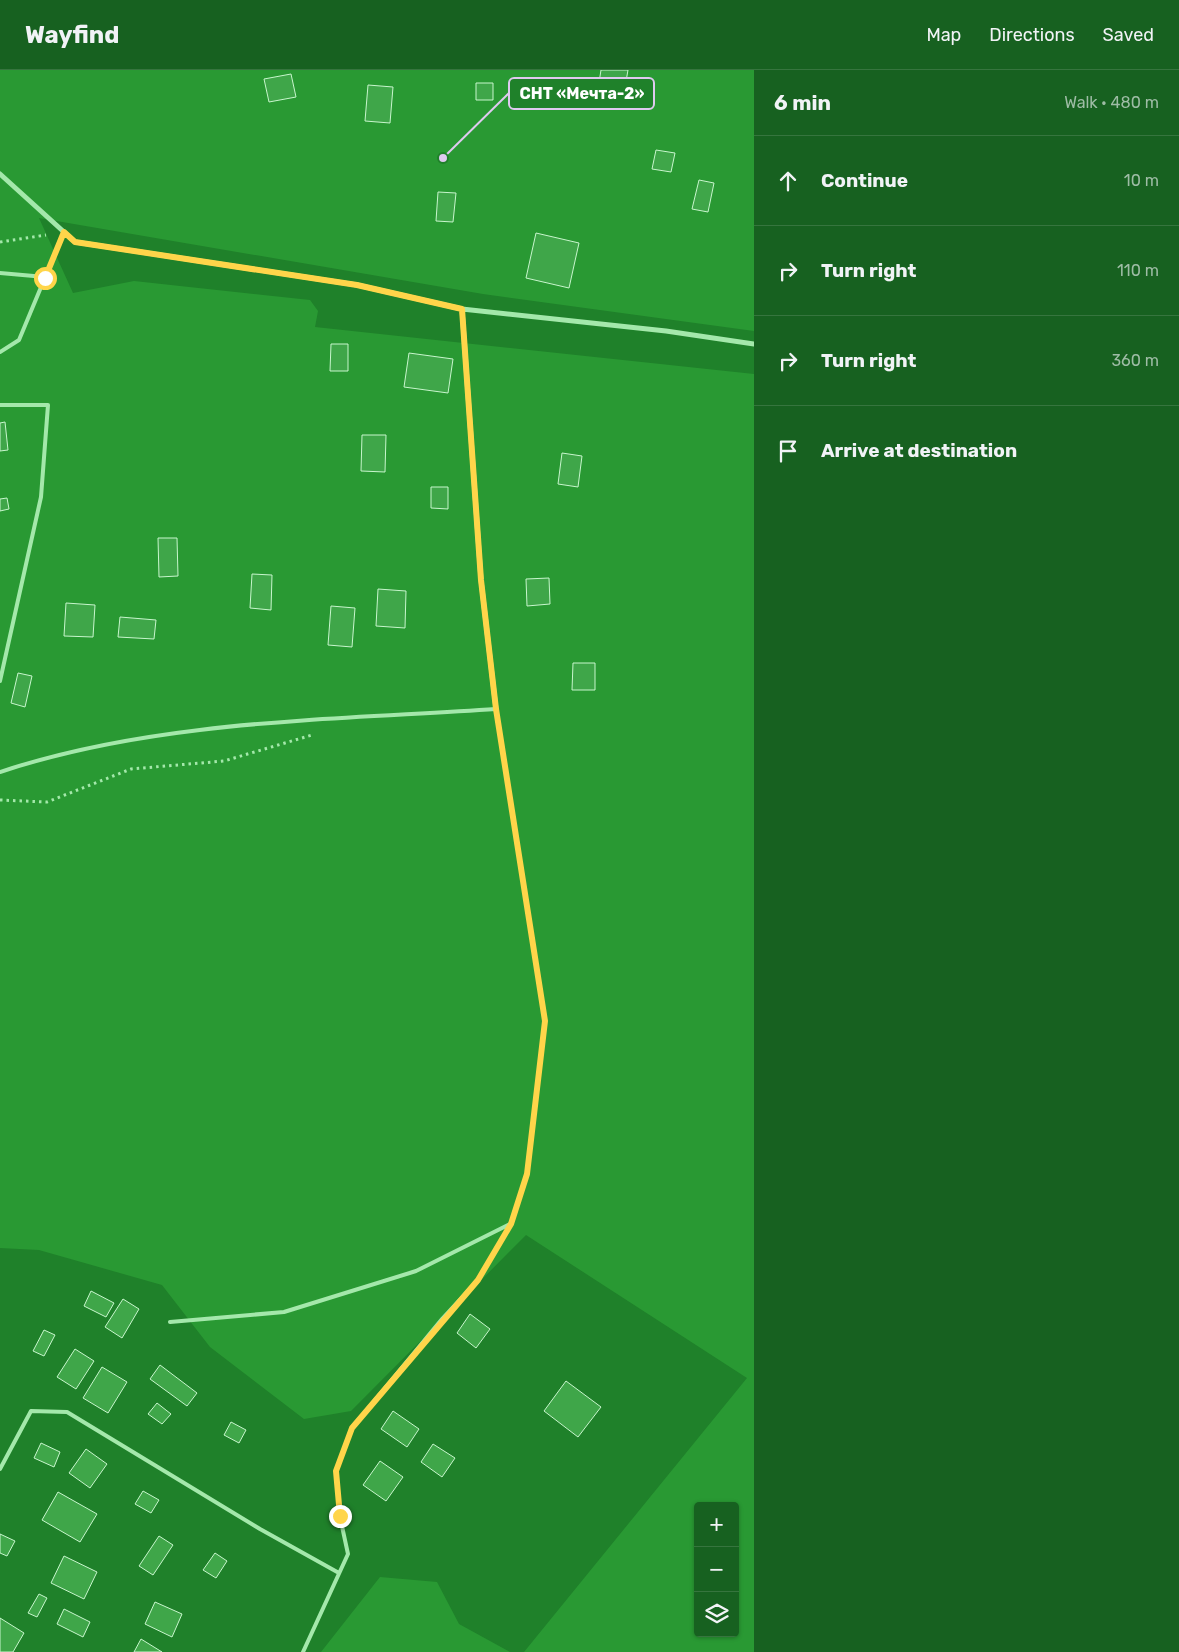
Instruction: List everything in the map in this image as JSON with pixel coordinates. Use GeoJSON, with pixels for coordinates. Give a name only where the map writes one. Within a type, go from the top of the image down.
{"type":"FeatureCollection","features":[{"type":"Feature","properties":{"kind":"street"},"geometry":{"type":"LineString","coordinates":[[0,174],[75,242],[357,285],[462,309],[666,331],[754,344]]}},
{"type":"Feature","properties":{"kind":"street"},"geometry":{"type":"LineString","coordinates":[[462,309],[481,580],[496,709]]}},
{"type":"Feature","properties":{"kind":"lane"},"geometry":{"type":"LineString","coordinates":[[0,352],[19,340],[64,232]]}},
{"type":"Feature","properties":{"kind":"lane"},"geometry":{"type":"LineString","coordinates":[[0,273],[45,278]]}},
{"type":"Feature","properties":{"kind":"lane"},"geometry":{"type":"LineString","coordinates":[[0,405],[48,405],[41,497],[0,681]]}},
{"type":"Feature","properties":{"kind":"lane"},"geometry":{"type":"LineString","coordinates":[[0,772],[42,758],[183,731],[496,709],[545,1021],[527,1174],[511,1224],[478,1280],[352,1428],[336,1471],[340,1516],[348,1554],[303,1652]]}},
{"type":"Feature","properties":{"kind":"lane"},"geometry":{"type":"LineString","coordinates":[[170,1322],[284,1312],[416,1271],[511,1224]]}},
{"type":"Feature","properties":{"kind":"lane"},"geometry":{"type":"LineString","coordinates":[[0,1469],[32,1411],[67,1412],[260,1530],[339,1574]]}},
{"type":"Feature","properties":{"kind":"path"},"geometry":{"type":"LineString","coordinates":[[0,242],[64,232]]}},
{"type":"Feature","properties":{"kind":"path"},"geometry":{"type":"LineString","coordinates":[[0,800],[47,802],[131,769],[224,761],[314,735]]}},
{"type":"Feature","properties":{"kind":"green space"},"geometry":{"type":"Polygon","coordinates":[[[0,70],[754,70],[754,331],[483,294],[39,218],[73,293],[134,281],[310,300],[318,311],[315,327],[754,374],[754,1652],[524,1652],[747,1378],[526,1235],[351,1411],[304,1419],[210,1347],[162,1285],[39,1250],[0,1248],[0,70]]]}},
{"type":"Feature","properties":{"kind":"green space"},"geometry":{"type":"Polygon","coordinates":[[[380,1577],[437,1582],[459,1624],[510,1652],[321,1652],[380,1577]]]}},
{"type":"Feature","properties":{"kind":"building"},"geometry":{"type":"Polygon","coordinates":[[[601,70],[628,70],[624,93],[598,89],[601,70]]]}},
{"type":"Feature","properties":{"kind":"building"},"geometry":{"type":"Polygon","coordinates":[[[291,74],[296,97],[269,102],[264,79],[291,74]]]}},
{"type":"Feature","properties":{"kind":"building"},"geometry":{"type":"Polygon","coordinates":[[[476,83],[493,83],[493,100],[476,100],[476,83]]]}},
{"type":"Feature","properties":{"kind":"building"},"geometry":{"type":"Polygon","coordinates":[[[368,85],[393,87],[390,123],[365,121],[368,85]]]}},
{"type":"Feature","properties":{"kind":"building"},"geometry":{"type":"Polygon","coordinates":[[[656,150],[675,153],[671,172],[652,169],[656,150]]]}},
{"type":"Feature","properties":{"kind":"building"},"geometry":{"type":"Polygon","coordinates":[[[699,180],[714,183],[708,212],[692,209],[699,180]]]}},
{"type":"Feature","properties":{"kind":"building"},"geometry":{"type":"Polygon","coordinates":[[[438,192],[456,193],[453,222],[436,221],[438,192]]]}},
{"type":"Feature","properties":{"kind":"building"},"geometry":{"type":"Polygon","coordinates":[[[536,233],[579,243],[569,288],[526,278],[536,233]]]}},
{"type":"Feature","properties":{"kind":"building"},"geometry":{"type":"Polygon","coordinates":[[[331,344],[348,344],[348,371],[330,371],[331,344]]]}},
{"type":"Feature","properties":{"kind":"building"},"geometry":{"type":"Polygon","coordinates":[[[409,353],[453,359],[448,393],[404,387],[409,353]]]}},
{"type":"Feature","properties":{"kind":"building"},"geometry":{"type":"Polygon","coordinates":[[[5,422],[8,450],[0,451],[0,423],[5,422]]]}},
{"type":"Feature","properties":{"kind":"building"},"geometry":{"type":"Polygon","coordinates":[[[362,435],[386,435],[385,472],[361,471],[362,435]]]}},
{"type":"Feature","properties":{"kind":"building"},"geometry":{"type":"Polygon","coordinates":[[[562,453],[582,456],[578,487],[558,484],[562,453]]]}},
{"type":"Feature","properties":{"kind":"building"},"geometry":{"type":"Polygon","coordinates":[[[431,487],[448,487],[448,509],[431,508],[431,487]]]}},
{"type":"Feature","properties":{"kind":"building"},"geometry":{"type":"Polygon","coordinates":[[[7,498],[9,509],[0,511],[0,499],[7,498]]]}},
{"type":"Feature","properties":{"kind":"building"},"geometry":{"type":"Polygon","coordinates":[[[158,538],[177,538],[178,576],[159,577],[158,538]]]}},
{"type":"Feature","properties":{"kind":"building"},"geometry":{"type":"Polygon","coordinates":[[[252,574],[272,575],[271,610],[250,608],[252,574]]]}},
{"type":"Feature","properties":{"kind":"building"},"geometry":{"type":"Polygon","coordinates":[[[549,578],[550,604],[527,606],[526,579],[549,578]]]}},
{"type":"Feature","properties":{"kind":"building"},"geometry":{"type":"Polygon","coordinates":[[[378,589],[406,591],[405,628],[376,626],[378,589]]]}},
{"type":"Feature","properties":{"kind":"building"},"geometry":{"type":"Polygon","coordinates":[[[66,603],[95,605],[93,637],[64,636],[66,603]]]}},
{"type":"Feature","properties":{"kind":"building"},"geometry":{"type":"Polygon","coordinates":[[[331,606],[355,608],[352,647],[328,645],[331,606]]]}},
{"type":"Feature","properties":{"kind":"building"},"geometry":{"type":"Polygon","coordinates":[[[120,617],[156,620],[154,639],[118,637],[120,617]]]}},
{"type":"Feature","properties":{"kind":"building"},"geometry":{"type":"Polygon","coordinates":[[[573,663],[595,663],[595,690],[572,690],[573,663]]]}},
{"type":"Feature","properties":{"kind":"building"},"geometry":{"type":"Polygon","coordinates":[[[18,673],[32,676],[25,707],[11,703],[18,673]]]}},
{"type":"Feature","properties":{"kind":"building"},"geometry":{"type":"Polygon","coordinates":[[[91,1291],[114,1303],[106,1317],[84,1306],[91,1291]]]}},
{"type":"Feature","properties":{"kind":"building"},"geometry":{"type":"Polygon","coordinates":[[[123,1299],[139,1309],[122,1338],[105,1327],[123,1299]]]}},
{"type":"Feature","properties":{"kind":"building"},"geometry":{"type":"Polygon","coordinates":[[[470,1314],[490,1329],[476,1348],[457,1333],[470,1314]]]}},
{"type":"Feature","properties":{"kind":"building"},"geometry":{"type":"Polygon","coordinates":[[[44,1330],[55,1335],[44,1356],[33,1351],[44,1330]]]}},
{"type":"Feature","properties":{"kind":"building"},"geometry":{"type":"Polygon","coordinates":[[[75,1349],[94,1361],[76,1389],[57,1377],[75,1349]]]}},
{"type":"Feature","properties":{"kind":"building"},"geometry":{"type":"Polygon","coordinates":[[[160,1365],[197,1393],[187,1406],[150,1379],[160,1365]]]}},
{"type":"Feature","properties":{"kind":"building"},"geometry":{"type":"Polygon","coordinates":[[[102,1367],[127,1382],[108,1413],[83,1398],[102,1367]]]}},
{"type":"Feature","properties":{"kind":"building"},"geometry":{"type":"Polygon","coordinates":[[[566,1381],[601,1407],[578,1437],[544,1411],[566,1381]]]}},
{"type":"Feature","properties":{"kind":"building"},"geometry":{"type":"Polygon","coordinates":[[[157,1403],[171,1414],[162,1424],[148,1414],[157,1403]]]}},
{"type":"Feature","properties":{"kind":"building"},"geometry":{"type":"Polygon","coordinates":[[[393,1411],[419,1429],[407,1447],[381,1429],[393,1411]]]}},
{"type":"Feature","properties":{"kind":"building"},"geometry":{"type":"Polygon","coordinates":[[[231,1422],[246,1430],[239,1443],[224,1435],[231,1422]]]}},
{"type":"Feature","properties":{"kind":"building"},"geometry":{"type":"Polygon","coordinates":[[[41,1443],[60,1452],[54,1467],[34,1458],[41,1443]]]}},
{"type":"Feature","properties":{"kind":"building"},"geometry":{"type":"Polygon","coordinates":[[[433,1444],[455,1458],[442,1477],[421,1462],[433,1444]]]}},
{"type":"Feature","properties":{"kind":"building"},"geometry":{"type":"Polygon","coordinates":[[[86,1449],[107,1464],[90,1488],[69,1473],[86,1449]]]}},
{"type":"Feature","properties":{"kind":"building"},"geometry":{"type":"Polygon","coordinates":[[[380,1461],[403,1477],[386,1501],[363,1485],[380,1461]]]}},
{"type":"Feature","properties":{"kind":"building"},"geometry":{"type":"Polygon","coordinates":[[[143,1491],[159,1500],[151,1513],[135,1504],[143,1491]]]}},
{"type":"Feature","properties":{"kind":"building"},"geometry":{"type":"Polygon","coordinates":[[[58,1492],[97,1514],[80,1542],[42,1520],[58,1492]]]}},
{"type":"Feature","properties":{"kind":"building"},"geometry":{"type":"Polygon","coordinates":[[[0,1534],[15,1541],[7,1556],[0,1553],[0,1534]]]}},
{"type":"Feature","properties":{"kind":"building"},"geometry":{"type":"Polygon","coordinates":[[[159,1536],[173,1545],[153,1575],[139,1566],[159,1536]]]}},
{"type":"Feature","properties":{"kind":"building"},"geometry":{"type":"Polygon","coordinates":[[[215,1553],[227,1561],[216,1578],[203,1570],[215,1553]]]}},
{"type":"Feature","properties":{"kind":"building"},"geometry":{"type":"Polygon","coordinates":[[[64,1556],[97,1572],[84,1599],[51,1583],[64,1556]]]}},
{"type":"Feature","properties":{"kind":"building"},"geometry":{"type":"Polygon","coordinates":[[[39,1594],[47,1598],[37,1617],[28,1613],[39,1594]]]}},
{"type":"Feature","properties":{"kind":"building"},"geometry":{"type":"Polygon","coordinates":[[[155,1602],[182,1614],[172,1637],[145,1624],[155,1602]]]}},
{"type":"Feature","properties":{"kind":"building"},"geometry":{"type":"Polygon","coordinates":[[[64,1609],[90,1622],[83,1637],[57,1624],[64,1609]]]}},
{"type":"Feature","properties":{"kind":"building"},"geometry":{"type":"Polygon","coordinates":[[[0,1618],[24,1633],[13,1652],[0,1652],[0,1618]]]}},
{"type":"Feature","properties":{"kind":"building"},"geometry":{"type":"Polygon","coordinates":[[[141,1639],[162,1652],[134,1652],[141,1639]]]}},
{"type":"Feature","properties":{"kind":"place","name":"СНТ «Мечта-2»"},"geometry":{"type":"Point","coordinates":[443,158]}},
{"type":"Feature","properties":{"kind":"route"},"geometry":{"type":"LineString","coordinates":[[45,278],[64,232],[75,242],[357,285],[462,309],[481,580],[496,709],[545,1021],[527,1174],[511,1224],[478,1280],[442,1319],[352,1428],[336,1471],[340,1516]]}}]}
